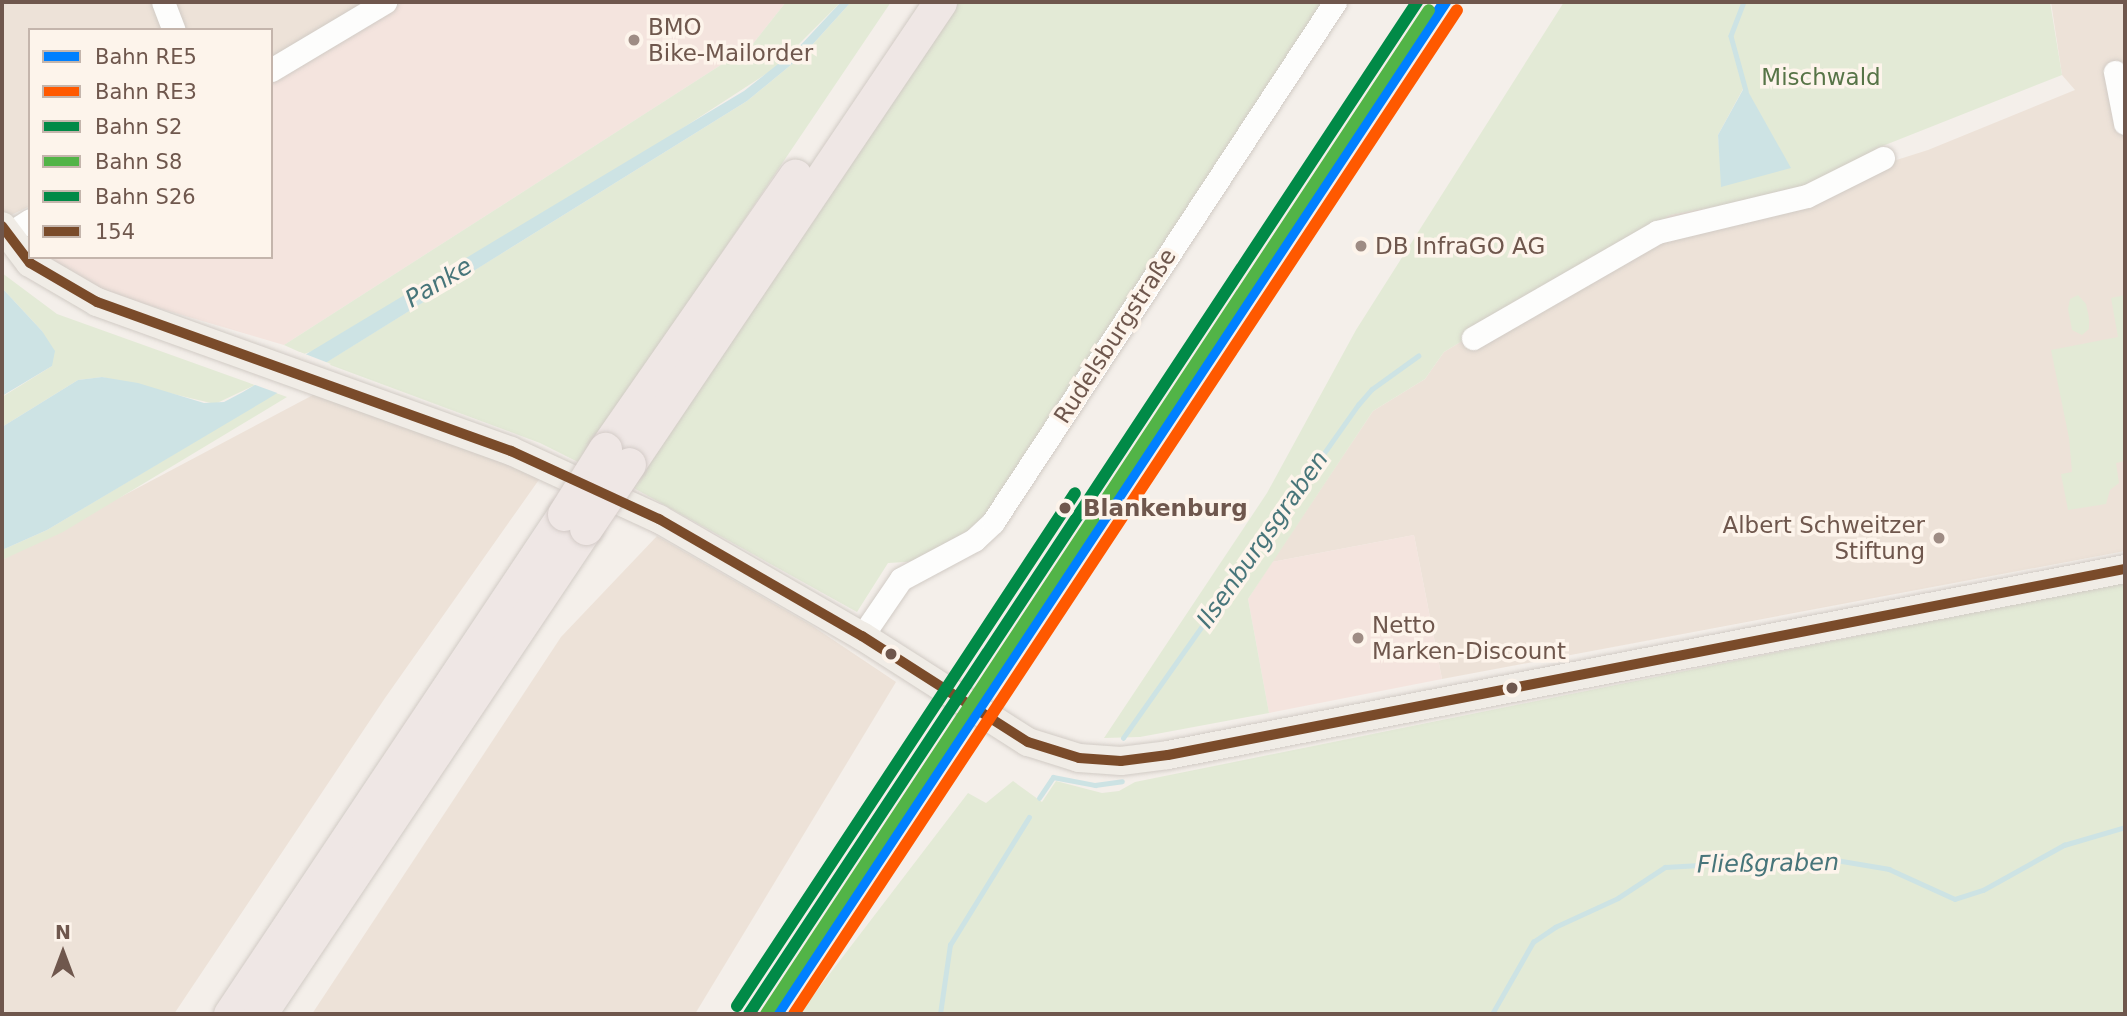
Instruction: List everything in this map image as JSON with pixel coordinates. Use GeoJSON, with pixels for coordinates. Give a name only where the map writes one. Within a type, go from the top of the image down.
{"type":"FeatureCollection","features":[{"type":"Feature","properties":{"kind":"highway"},"geometry":{"type":"LineString","coordinates":[[260,1014],[575,521],[917,2]]}},
{"type":"Feature","properties":{"kind":"highway"},"geometry":{"type":"LineString","coordinates":[[617,457],[940,2]]}},
{"type":"Feature","properties":{"kind":"highway"},"geometry":{"type":"LineString","coordinates":[[230,1014],[575,521]]}},
{"type":"Feature","properties":{"kind":"main road"},"geometry":{"type":"LineString","coordinates":[[10,230],[30,263],[77,293],[499,446],[626,503],[862,636],[1028,742],[1052,753],[1121,761],[2125,569]]}},
{"type":"Feature","properties":{"kind":"street"},"geometry":{"type":"LineString","coordinates":[[163,2],[173,28]]}},
{"type":"Feature","properties":{"kind":"street"},"geometry":{"type":"LineString","coordinates":[[273,68],[385,2]]}},
{"type":"Feature","properties":{"kind":"street","name":"Rudelsburgstraße"},"geometry":{"type":"LineString","coordinates":[[862,636],[901,579],[974,540],[993,522],[1335,2]]}},
{"type":"Feature","properties":{"kind":"street"},"geometry":{"type":"LineString","coordinates":[[2115,72],[2125,123]]}},
{"type":"Feature","properties":{"kind":"street"},"geometry":{"type":"LineString","coordinates":[[1473,338],[1657,232],[1807,195],[1883,158]]}},
{"type":"Feature","properties":{"kind":"shaded area"},"geometry":{"type":"Polygon","coordinates":[[[2,2],[159,2],[169,28],[28,28],[28,207],[11,215],[2,212],[2,2]]]}},
{"type":"Feature","properties":{"kind":"shaded area"},"geometry":{"type":"Polygon","coordinates":[[[175,2],[367,2],[273,57],[273,28],[185,28],[175,2]]]}},
{"type":"Feature","properties":{"kind":"shaded area"},"geometry":{"type":"Polygon","coordinates":[[[404,2],[786,2],[752,45],[284,345],[90,288],[47,259],[273,259],[273,81],[404,2]]]}},
{"type":"Feature","properties":{"kind":"shaded area"},"geometry":{"type":"Polygon","coordinates":[[[2051,2],[2125,2],[2125,551],[1442,679],[1414,535],[1272,562],[1373,411],[1425,379],[1444,352],[1670,215],[1802,190],[1928,150],[2075,90],[2062,75],[2051,2]]]}},
{"type":"Feature","properties":{"kind":"shaded area"},"geometry":{"type":"Polygon","coordinates":[[[332,394],[543,474],[385,698],[174,1014],[2,1014],[2,560],[313,395],[332,394]]]}},
{"type":"Feature","properties":{"kind":"shaded area"},"geometry":{"type":"Polygon","coordinates":[[[1414,535],[1442,679],[1269,713],[1248,599],[1272,562],[1414,535]]]}},
{"type":"Feature","properties":{"kind":"shaded area"},"geometry":{"type":"Polygon","coordinates":[[[657,536],[811,625],[896,682],[695,1014],[312,1014],[561,637],[657,536]]]}},
{"type":"Feature","properties":{"kind":"green space"},"geometry":{"type":"Polygon","coordinates":[[[786,2],[841,2],[775,68],[626,165],[321,348],[304,354],[284,345],[752,45],[786,2]]]}},
{"type":"Feature","properties":{"kind":"green space"},"geometry":{"type":"Polygon","coordinates":[[[851,2],[891,2],[580,463],[540,443],[325,363],[747,101],[803,55],[851,2]]]}},
{"type":"Feature","properties":{"kind":"green space"},"geometry":{"type":"Polygon","coordinates":[[[948,2],[1325,2],[983,518],[955,541],[921,561],[888,563],[857,612],[632,487],[948,2]]]}},
{"type":"Feature","properties":{"kind":"green space","name":"Mischwald"},"geometry":{"type":"Polygon","coordinates":[[[1564,2],[2050,2],[2062,75],[1875,149],[1875,157],[1802,190],[1670,215],[1444,352],[1425,379],[1373,411],[1248,599],[1269,713],[1140,737],[1104,738],[1267,493],[1356,330],[1564,2]],[[1745,87],[1718,135],[1722,186],[1745,87]]]}},
{"type":"Feature","properties":{"kind":"green space"},"geometry":{"type":"Polygon","coordinates":[[[2,273],[57,314],[255,385],[215,404],[102,377],[78,380],[2,427],[2,397],[52,366],[42,331],[2,288],[2,273]]]}},
{"type":"Feature","properties":{"kind":"green space"},"geometry":{"type":"Polygon","coordinates":[[[2078,295],[2086,304],[2089,318],[2089,329],[2082,335],[2072,330],[2068,309],[2070,299],[2078,295]]]}},
{"type":"Feature","properties":{"kind":"green space"},"geometry":{"type":"Polygon","coordinates":[[[2125,295],[2125,461],[2116,463],[2119,483],[2110,490],[2106,504],[2068,510],[2061,474],[2072,472],[2069,438],[2051,350],[2118,337],[2111,298],[2125,295]]]}},
{"type":"Feature","properties":{"kind":"green space"},"geometry":{"type":"Polygon","coordinates":[[[276,393],[287,397],[63,532],[2,560],[2,550],[47,530],[276,393]]]}},
{"type":"Feature","properties":{"kind":"green space"},"geometry":{"type":"Polygon","coordinates":[[[2125,582],[2125,1014],[799,1014],[968,793],[986,803],[1013,781],[1042,802],[1056,781],[1102,793],[1119,791],[1135,782],[2125,582]]]}},
{"type":"Feature","properties":{"kind":"water","name":"Panke"},"geometry":{"type":"Polygon","coordinates":[[[841,2],[851,2],[803,55],[747,101],[266,400],[47,530],[2,550],[2,427],[78,380],[102,377],[138,383],[204,403],[224,402],[744,91],[797,49],[841,2]]]}},
{"type":"Feature","properties":{"kind":"water"},"geometry":{"type":"Polygon","coordinates":[[[1745,86],[1791,168],[1721,187],[1718,135],[1745,86]]]}},
{"type":"Feature","properties":{"kind":"water"},"geometry":{"type":"Polygon","coordinates":[[[2,288],[42,331],[55,351],[52,366],[2,396],[2,288]]]}},
{"type":"Feature","properties":{"kind":"pier"},"geometry":{"type":"Polygon","coordinates":[[[300,352],[331,364],[280,394],[250,383],[300,352]]]}},
{"type":"Feature","properties":{"kind":"waterway","name":"Ilsenburgsgraben"},"geometry":{"type":"LineString","coordinates":[[1744,2],[1731,36],[1746,91]]}},
{"type":"Feature","properties":{"kind":"waterway","name":"Ilsenburgsgraben"},"geometry":{"type":"LineString","coordinates":[[1123,738],[1358,405],[1372,389],[1418,356]]}},
{"type":"Feature","properties":{"kind":"waterway","name":"Ilsenburgsgraben"},"geometry":{"type":"LineString","coordinates":[[1039,798],[1053,777],[1095,785],[1122,781]]}},
{"type":"Feature","properties":{"kind":"waterway","name":"Ilsenburgsgraben"},"geometry":{"type":"LineString","coordinates":[[940,1014],[950,945],[1029,817]]}},
{"type":"Feature","properties":{"kind":"waterway","name":"Fließgraben"},"geometry":{"type":"LineString","coordinates":[[1492,1014],[1533,942],[1555,927],[1618,898],[1665,867],[1824,858],[1889,869],[1955,899],[1983,890],[2064,845],[2125,827]]}},
{"type":"Feature","properties":{"kind":"rail line","name":"S2"},"geometry":{"type":"LineString","coordinates":[[749,1014],[1417,2]]}},
{"type":"Feature","properties":{"kind":"rail line","name":"RE5"},"geometry":{"type":"LineString","coordinates":[[777,1014],[1445,2]]}},
{"type":"Feature","properties":{"kind":"rail line","name":"S8"},"geometry":{"type":"LineString","coordinates":[[766,1014],[1429,10]]}},
{"type":"Feature","properties":{"kind":"rail line","name":"RE3"},"geometry":{"type":"LineString","coordinates":[[794,1014],[1457,10]]}},
{"type":"Feature","properties":{"kind":"rail line","name":"S26"},"geometry":{"type":"LineString","coordinates":[[737,1006],[1075,493]]}},
{"type":"Feature","properties":{"kind":"transit line","name":"154"},"geometry":{"type":"LineString","coordinates":[[2,226],[30,263],[97,302],[511,451],[659,519],[862,636],[1028,742],[1079,758],[1121,761],[1168,755],[2125,569]]}},
{"type":"Feature","properties":{"kind":"place","name":"BMO Bike-Mailorder"},"geometry":{"type":"Point","coordinates":[634,40]}},
{"type":"Feature","properties":{"kind":"place","name":"DB InfraGO AG"},"geometry":{"type":"Point","coordinates":[1361,246]}},
{"type":"Feature","properties":{"kind":"place","name":"Blankenburg"},"geometry":{"type":"Point","coordinates":[1065,508]}},
{"type":"Feature","properties":{"kind":"place","name":"Albert Schweitzer Stiftung"},"geometry":{"type":"Point","coordinates":[1939,538]}},
{"type":"Feature","properties":{"kind":"place","name":"Netto Marken-Discount"},"geometry":{"type":"Point","coordinates":[1358,638]}}]}
